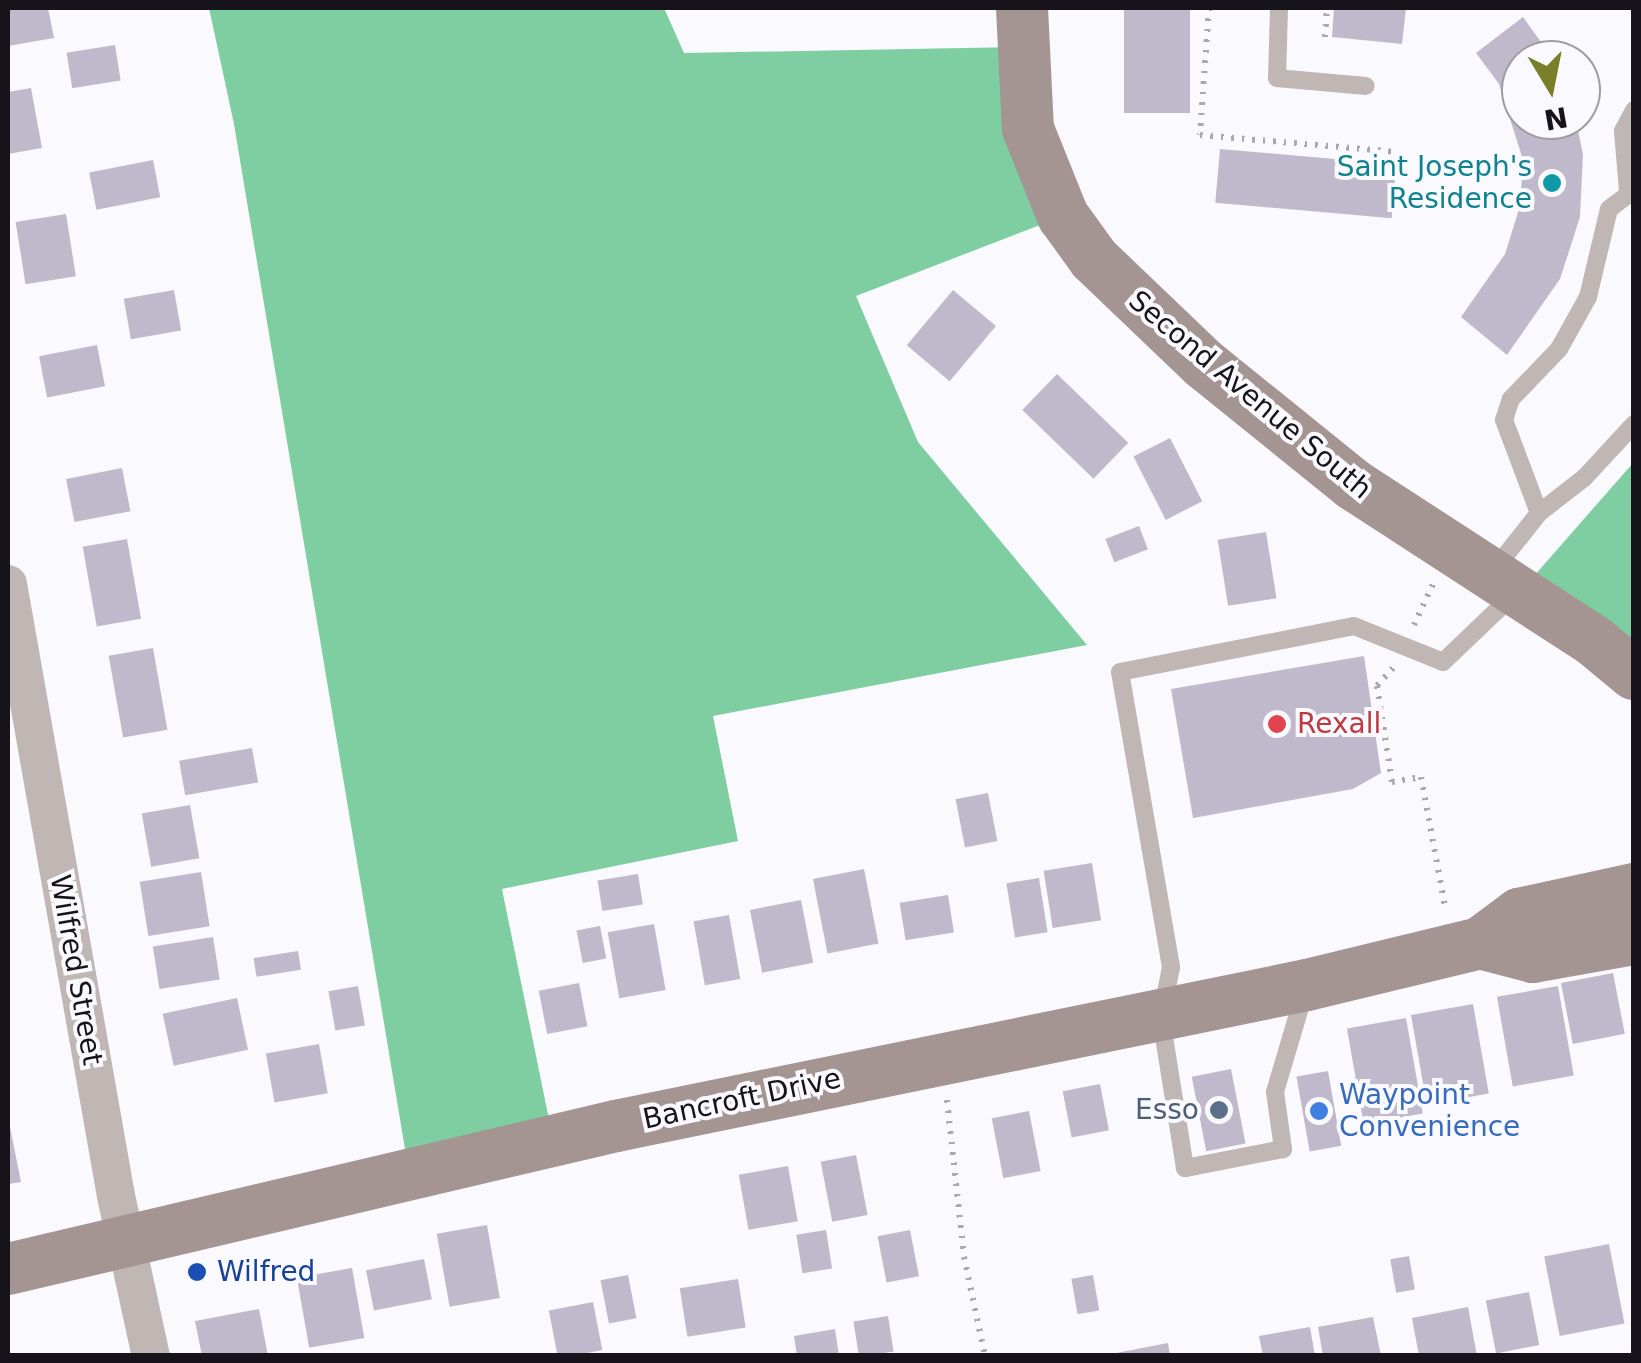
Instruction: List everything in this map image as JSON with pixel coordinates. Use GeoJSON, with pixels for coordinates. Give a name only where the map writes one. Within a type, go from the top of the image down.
{"type":"FeatureCollection","features":[{"type":"Feature","properties":{"kind":"main road","name":"Second Avenue South"},"geometry":{"type":"LineString","coordinates":[[1022,8],[1028,130],[1064,216],[1094,259],[1280,428],[1634,674]]}},
{"type":"Feature","properties":{"kind":"main road","name":"Bancroft Drive"},"geometry":{"type":"LineString","coordinates":[[8,1269],[635,1122],[1161,1018],[1307,984],[1462,925],[1634,890]]}},
{"type":"Feature","properties":{"kind":"main road","name":"Bancroft Drive"},"geometry":{"type":"LineString","coordinates":[[1462,925],[1533,957],[1634,939]]}},
{"type":"Feature","properties":{"kind":"street","name":"Wilfred Street"},"geometry":{"type":"LineString","coordinates":[[8,584],[151,1356]]}},
{"type":"Feature","properties":{"kind":"lane"},"geometry":{"type":"LineString","coordinates":[[1280,8],[1276,78],[1366,86]]}},
{"type":"Feature","properties":{"kind":"lane"},"geometry":{"type":"LineString","coordinates":[[1539,513],[1504,420],[1511,398],[1558,349],[1588,297],[1609,208],[1631,191],[1623,131],[1634,110]]}},
{"type":"Feature","properties":{"kind":"lane"},"geometry":{"type":"LineString","coordinates":[[1307,984],[1274,1092],[1283,1149],[1185,1168],[1161,1018],[1170,967],[1120,672],[1354,626],[1443,662],[1485,572],[1539,513],[1585,477],[1634,424]]}},
{"type":"Feature","properties":{"kind":"path"},"geometry":{"type":"LineString","coordinates":[[1209,8],[1200,135],[1398,152]]}},
{"type":"Feature","properties":{"kind":"path"},"geometry":{"type":"LineString","coordinates":[[1324,37],[1327,8]]}},
{"type":"Feature","properties":{"kind":"path"},"geometry":{"type":"LineString","coordinates":[[1462,925],[1421,777],[1392,782],[1377,686],[1404,646],[1485,572]]}},
{"type":"Feature","properties":{"kind":"path"},"geometry":{"type":"LineString","coordinates":[[943,1059],[964,1257],[984,1356]]}},
{"type":"Feature","properties":{"kind":"green space"},"geometry":{"type":"Polygon","coordinates":[[[209,8],[664,8],[684,53],[1025,47],[1066,215],[856,296],[918,442],[1087,645],[713,716],[738,841],[502,889],[554,1144],[410,1179],[234,124],[209,8]]]}},
{"type":"Feature","properties":{"kind":"green space"},"geometry":{"type":"Polygon","coordinates":[[[1633,463],[1633,670],[1527,584],[1633,463]]]}},
{"type":"Feature","properties":{"kind":"building"},"geometry":{"type":"Polygon","coordinates":[[[8,8],[48,8],[54,38],[8,46],[8,8]]]}},
{"type":"Feature","properties":{"kind":"building"},"geometry":{"type":"Polygon","coordinates":[[[1124,8],[1190,8],[1190,113],[1124,113],[1124,8]]]}},
{"type":"Feature","properties":{"kind":"building"},"geometry":{"type":"Polygon","coordinates":[[[1334,8],[1406,8],[1402,44],[1332,37],[1334,8]]]}},
{"type":"Feature","properties":{"kind":"building","name":"Saint Joseph's Residence"},"geometry":{"type":"Polygon","coordinates":[[[1523,17],[1540,40],[1501,40],[1501,90],[1476,53],[1523,17]]]}},
{"type":"Feature","properties":{"kind":"building"},"geometry":{"type":"Polygon","coordinates":[[[115,45],[121,81],[72,88],[67,53],[115,45]]]}},
{"type":"Feature","properties":{"kind":"building"},"geometry":{"type":"Polygon","coordinates":[[[31,88],[42,148],[8,154],[8,92],[31,88]]]}},
{"type":"Feature","properties":{"kind":"building","name":"Saint Joseph's Residence"},"geometry":{"type":"Polygon","coordinates":[[[1517,140],[1580,140],[1580,217],[1560,279],[1507,355],[1461,317],[1505,254],[1520,206],[1523,160],[1517,140]]]}},
{"type":"Feature","properties":{"kind":"building"},"geometry":{"type":"Polygon","coordinates":[[[1220,149],[1396,164],[1392,218],[1215,203],[1220,149]]]}},
{"type":"Feature","properties":{"kind":"building"},"geometry":{"type":"Polygon","coordinates":[[[153,160],[160,197],[96,210],[89,172],[153,160]]]}},
{"type":"Feature","properties":{"kind":"building"},"geometry":{"type":"Polygon","coordinates":[[[66,214],[76,276],[25,284],[16,222],[66,214]]]}},
{"type":"Feature","properties":{"kind":"building"},"geometry":{"type":"Polygon","coordinates":[[[174,290],[181,330],[131,339],[124,299],[174,290]]]}},
{"type":"Feature","properties":{"kind":"building"},"geometry":{"type":"Polygon","coordinates":[[[953,290],[996,326],[950,381],[907,345],[953,290]]]}},
{"type":"Feature","properties":{"kind":"building"},"geometry":{"type":"Polygon","coordinates":[[[97,345],[105,386],[47,397],[39,356],[97,345]]]}},
{"type":"Feature","properties":{"kind":"building"},"geometry":{"type":"Polygon","coordinates":[[[1057,374],[1128,443],[1093,479],[1022,410],[1057,374]]]}},
{"type":"Feature","properties":{"kind":"building"},"geometry":{"type":"Polygon","coordinates":[[[1170,438],[1202,501],[1166,520],[1133,457],[1170,438]]]}},
{"type":"Feature","properties":{"kind":"building"},"geometry":{"type":"Polygon","coordinates":[[[122,468],[130,511],[74,522],[66,479],[122,468]]]}},
{"type":"Feature","properties":{"kind":"building"},"geometry":{"type":"Polygon","coordinates":[[[1139,526],[1148,549],[1114,562],[1105,539],[1139,526]]]}},
{"type":"Feature","properties":{"kind":"building"},"geometry":{"type":"Polygon","coordinates":[[[1266,532],[1276,598],[1228,606],[1218,540],[1266,532]]]}},
{"type":"Feature","properties":{"kind":"building"},"geometry":{"type":"Polygon","coordinates":[[[127,539],[141,619],[97,627],[83,547],[127,539]]]}},
{"type":"Feature","properties":{"kind":"building"},"geometry":{"type":"Polygon","coordinates":[[[153,648],[167,730],[123,738],[109,656],[153,648]]]}},
{"type":"Feature","properties":{"kind":"building","name":"Rexall"},"geometry":{"type":"Polygon","coordinates":[[[1364,656],[1381,773],[1353,789],[1193,818],[1171,689],[1364,656]]]}},
{"type":"Feature","properties":{"kind":"building"},"geometry":{"type":"Polygon","coordinates":[[[252,748],[258,782],[185,795],[179,761],[252,748]]]}},
{"type":"Feature","properties":{"kind":"building"},"geometry":{"type":"Polygon","coordinates":[[[988,793],[997,841],[965,847],[956,799],[988,793]]]}},
{"type":"Feature","properties":{"kind":"building"},"geometry":{"type":"Polygon","coordinates":[[[190,805],[199,858],[151,867],[142,814],[190,805]]]}},
{"type":"Feature","properties":{"kind":"building"},"geometry":{"type":"Polygon","coordinates":[[[1092,863],[1101,920],[1053,928],[1044,871],[1092,863]]]}},
{"type":"Feature","properties":{"kind":"building"},"geometry":{"type":"Polygon","coordinates":[[[864,869],[879,944],[827,954],[813,879],[864,869]]]}},
{"type":"Feature","properties":{"kind":"building"},"geometry":{"type":"Polygon","coordinates":[[[201,872],[210,926],[148,936],[140,882],[201,872]]]}},
{"type":"Feature","properties":{"kind":"building"},"geometry":{"type":"Polygon","coordinates":[[[638,874],[643,905],[602,911],[598,880],[638,874]]]}},
{"type":"Feature","properties":{"kind":"building"},"geometry":{"type":"Polygon","coordinates":[[[1039,878],[1048,932],[1015,937],[1006,883],[1039,878]]]}},
{"type":"Feature","properties":{"kind":"building"},"geometry":{"type":"Polygon","coordinates":[[[948,895],[954,933],[906,940],[900,903],[948,895]]]}},
{"type":"Feature","properties":{"kind":"building"},"geometry":{"type":"Polygon","coordinates":[[[801,900],[813,963],[762,973],[750,910],[801,900]]]}},
{"type":"Feature","properties":{"kind":"building"},"geometry":{"type":"Polygon","coordinates":[[[729,915],[740,979],[705,985],[694,921],[729,915]]]}},
{"type":"Feature","properties":{"kind":"building"},"geometry":{"type":"Polygon","coordinates":[[[654,924],[666,990],[619,998],[608,932],[654,924]]]}},
{"type":"Feature","properties":{"kind":"building"},"geometry":{"type":"Polygon","coordinates":[[[600,926],[606,958],[583,963],[576,931],[600,926]]]}},
{"type":"Feature","properties":{"kind":"building"},"geometry":{"type":"Polygon","coordinates":[[[213,937],[220,979],[159,989],[153,947],[213,937]]]}},
{"type":"Feature","properties":{"kind":"building"},"geometry":{"type":"Polygon","coordinates":[[[298,951],[301,970],[257,977],[254,958],[298,951]]]}},
{"type":"Feature","properties":{"kind":"building"},"geometry":{"type":"Polygon","coordinates":[[[1613,973],[1625,1034],[1573,1044],[1561,983],[1613,973]]]}},
{"type":"Feature","properties":{"kind":"building"},"geometry":{"type":"Polygon","coordinates":[[[579,983],[587,1026],[547,1034],[539,991],[579,983]]]}},
{"type":"Feature","properties":{"kind":"building"},"geometry":{"type":"Polygon","coordinates":[[[358,986],[365,1025],[335,1031],[328,991],[358,986]]]}},
{"type":"Feature","properties":{"kind":"building"},"geometry":{"type":"Polygon","coordinates":[[[1558,986],[1574,1076],[1513,1086],[1497,997],[1558,986]]]}},
{"type":"Feature","properties":{"kind":"building"},"geometry":{"type":"Polygon","coordinates":[[[237,998],[248,1050],[174,1066],[163,1014],[237,998]]]}},
{"type":"Feature","properties":{"kind":"building"},"geometry":{"type":"Polygon","coordinates":[[[1473,1004],[1489,1094],[1427,1105],[1411,1015],[1473,1004]]]}},
{"type":"Feature","properties":{"kind":"building"},"geometry":{"type":"Polygon","coordinates":[[[1406,1018],[1423,1114],[1364,1124],[1347,1028],[1406,1018]]]}},
{"type":"Feature","properties":{"kind":"building"},"geometry":{"type":"Polygon","coordinates":[[[319,1044],[328,1093],[275,1103],[266,1053],[319,1044]]]}},
{"type":"Feature","properties":{"kind":"building","name":"Esso"},"geometry":{"type":"Polygon","coordinates":[[[1231,1069],[1246,1144],[1206,1151],[1192,1077],[1231,1069]]]}},
{"type":"Feature","properties":{"kind":"building","name":"Waypoint Convenience"},"geometry":{"type":"Polygon","coordinates":[[[1328,1071],[1341,1146],[1310,1151],[1296,1077],[1328,1071]]]}},
{"type":"Feature","properties":{"kind":"building"},"geometry":{"type":"Polygon","coordinates":[[[1100,1084],[1109,1130],[1072,1137],[1063,1091],[1100,1084]]]}},
{"type":"Feature","properties":{"kind":"building"},"geometry":{"type":"Polygon","coordinates":[[[1029,1111],[1041,1171],[1003,1178],[992,1118],[1029,1111]]]}},
{"type":"Feature","properties":{"kind":"building"},"geometry":{"type":"Polygon","coordinates":[[[8,1117],[21,1182],[8,1184],[8,1117]]]}},
{"type":"Feature","properties":{"kind":"building"},"geometry":{"type":"Polygon","coordinates":[[[856,1155],[868,1215],[832,1222],[821,1162],[856,1155]]]}},
{"type":"Feature","properties":{"kind":"building"},"geometry":{"type":"Polygon","coordinates":[[[788,1166],[798,1221],[748,1230],[739,1175],[788,1166]]]}},
{"type":"Feature","properties":{"kind":"building"},"geometry":{"type":"Polygon","coordinates":[[[487,1225],[500,1298],[450,1307],[437,1234],[487,1225]]]}},
{"type":"Feature","properties":{"kind":"building"},"geometry":{"type":"Polygon","coordinates":[[[826,1230],[832,1269],[802,1273],[796,1235],[826,1230]]]}},
{"type":"Feature","properties":{"kind":"building"},"geometry":{"type":"Polygon","coordinates":[[[910,1230],[919,1276],[887,1282],[878,1236],[910,1230]]]}},
{"type":"Feature","properties":{"kind":"building"},"geometry":{"type":"Polygon","coordinates":[[[1609,1244],[1624,1324],[1560,1336],[1544,1257],[1609,1244]]]}},
{"type":"Feature","properties":{"kind":"building"},"geometry":{"type":"Polygon","coordinates":[[[1409,1256],[1415,1289],[1396,1293],[1390,1259],[1409,1256]]]}},
{"type":"Feature","properties":{"kind":"building"},"geometry":{"type":"Polygon","coordinates":[[[424,1259],[432,1299],[374,1311],[366,1270],[424,1259]]]}},
{"type":"Feature","properties":{"kind":"building"},"geometry":{"type":"Polygon","coordinates":[[[352,1268],[364,1338],[309,1348],[297,1278],[352,1268]]]}},
{"type":"Feature","properties":{"kind":"building"},"geometry":{"type":"Polygon","coordinates":[[[628,1275],[636,1318],[609,1324],[601,1280],[628,1275]]]}},
{"type":"Feature","properties":{"kind":"building"},"geometry":{"type":"Polygon","coordinates":[[[1093,1275],[1099,1310],[1078,1314],[1071,1279],[1093,1275]]]}},
{"type":"Feature","properties":{"kind":"building"},"geometry":{"type":"Polygon","coordinates":[[[738,1279],[746,1327],[687,1337],[680,1288],[738,1279]]]}},
{"type":"Feature","properties":{"kind":"building"},"geometry":{"type":"Polygon","coordinates":[[[1529,1292],[1539,1345],[1496,1353],[1486,1300],[1529,1292]]]}},
{"type":"Feature","properties":{"kind":"building"},"geometry":{"type":"Polygon","coordinates":[[[593,1302],[602,1350],[558,1356],[549,1311],[593,1302]]]}},
{"type":"Feature","properties":{"kind":"building"},"geometry":{"type":"Polygon","coordinates":[[[1468,1307],[1477,1356],[1419,1356],[1412,1318],[1468,1307]]]}},
{"type":"Feature","properties":{"kind":"building"},"geometry":{"type":"Polygon","coordinates":[[[259,1309],[268,1356],[202,1356],[195,1321],[259,1309]]]}},
{"type":"Feature","properties":{"kind":"building"},"geometry":{"type":"Polygon","coordinates":[[[888,1316],[894,1352],[859,1356],[853,1321],[888,1316]]]}},
{"type":"Feature","properties":{"kind":"building"},"geometry":{"type":"Polygon","coordinates":[[[1373,1317],[1381,1356],[1323,1356],[1318,1327],[1373,1317]]]}},
{"type":"Feature","properties":{"kind":"building"},"geometry":{"type":"Polygon","coordinates":[[[1310,1327],[1315,1356],[1263,1356],[1259,1336],[1310,1327]]]}},
{"type":"Feature","properties":{"kind":"building"},"geometry":{"type":"Polygon","coordinates":[[[835,1329],[839,1356],[797,1356],[794,1336],[835,1329]]]}},
{"type":"Feature","properties":{"kind":"building"},"geometry":{"type":"Polygon","coordinates":[[[1168,1343],[1170,1356],[1111,1356],[1111,1354],[1168,1343]]]}},
{"type":"Feature","properties":{"kind":"place","name":"Saint Joseph's Residence"},"geometry":{"type":"Point","coordinates":[1552,183]}},
{"type":"Feature","properties":{"kind":"place","name":"Rexall"},"geometry":{"type":"Point","coordinates":[1277,724]}},
{"type":"Feature","properties":{"kind":"place","name":"Esso"},"geometry":{"type":"Point","coordinates":[1219,1110]}},
{"type":"Feature","properties":{"kind":"place","name":"Waypoint Convenience"},"geometry":{"type":"Point","coordinates":[1319,1111]}},
{"type":"Feature","properties":{"kind":"place","name":"Wilfred"},"geometry":{"type":"Point","coordinates":[197,1272]}}]}
